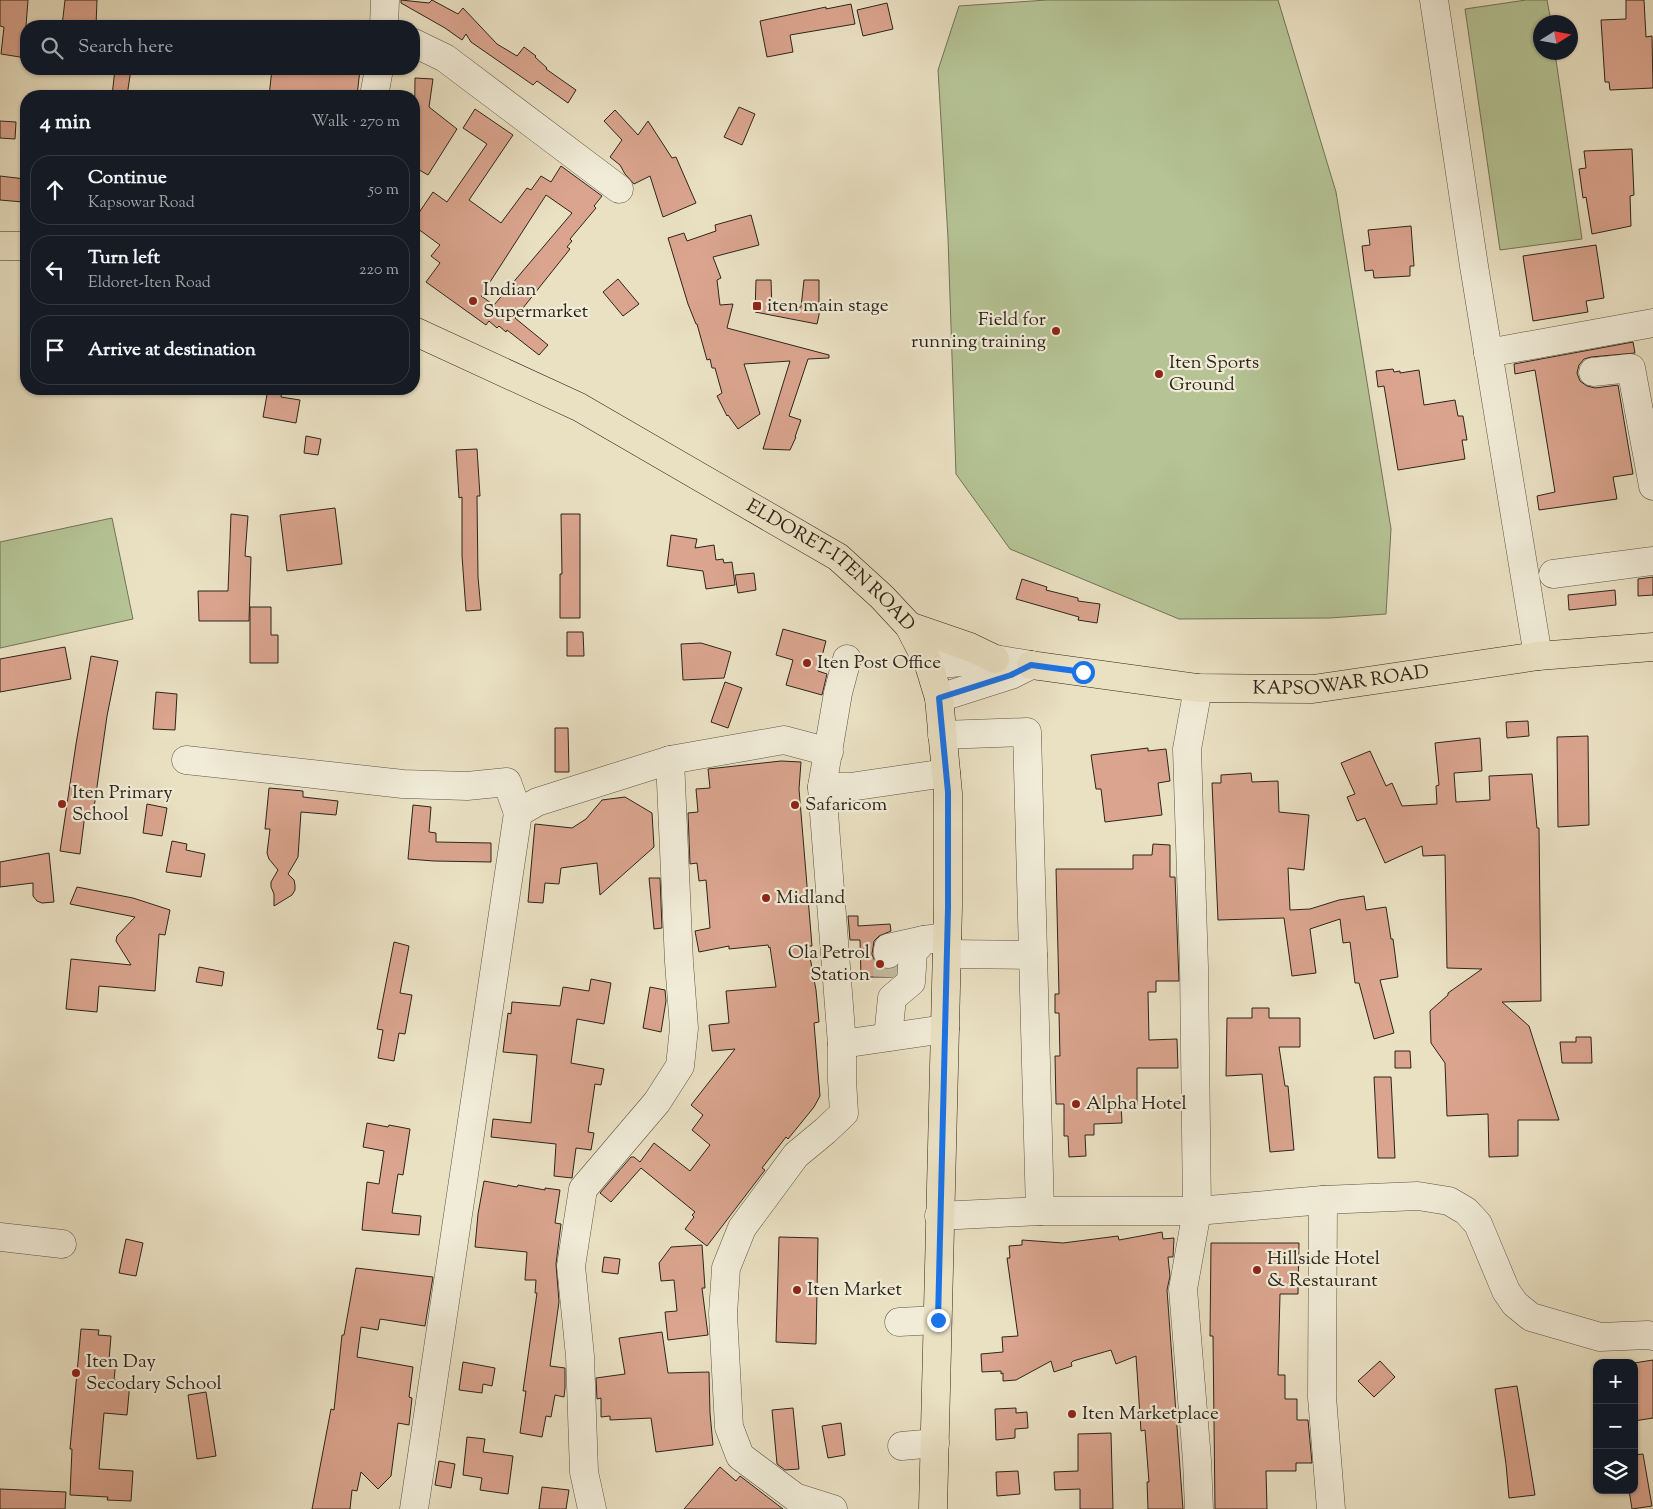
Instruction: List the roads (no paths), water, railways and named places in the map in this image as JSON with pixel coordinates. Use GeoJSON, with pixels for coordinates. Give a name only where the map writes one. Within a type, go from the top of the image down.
{"type":"FeatureCollection","features":[{"type":"Feature","properties":{"kind":"main road"},"geometry":{"type":"LineString","coordinates":[[0,246],[20,246]]}},
{"type":"Feature","properties":{"kind":"main road","name":"ELDORET-ITEN ROAD"},"geometry":{"type":"LineString","coordinates":[[420,334],[579,407],[838,557],[882,597],[909,626],[929,665],[939,698],[948,792],[939,944],[944,1029],[933,1509]]}},
{"type":"Feature","properties":{"kind":"main road"},"geometry":{"type":"LineString","coordinates":[[909,626],[970,646],[995,659]]}},
{"type":"Feature","properties":{"kind":"main road","name":"KAPSOWAR ROAD"},"geometry":{"type":"LineString","coordinates":[[1031,665],[1198,688],[1313,689],[1538,656],[1653,647]]}},
{"type":"Feature","properties":{"kind":"street"},"geometry":{"type":"LineString","coordinates":[[384,20],[385,0]]}},
{"type":"Feature","properties":{"kind":"street"},"geometry":{"type":"LineString","coordinates":[[1434,0],[1488,353],[1538,656]]}},
{"type":"Feature","properties":{"kind":"street"},"geometry":{"type":"LineString","coordinates":[[420,46],[446,58],[619,189]]}},
{"type":"Feature","properties":{"kind":"street"},"geometry":{"type":"LineString","coordinates":[[375,90],[377,75]]}},
{"type":"Feature","properties":{"kind":"street"},"geometry":{"type":"LineString","coordinates":[[1488,353],[1653,323]]}},
{"type":"Feature","properties":{"kind":"street"},"geometry":{"type":"LineString","coordinates":[[1593,372],[1631,368],[1653,482]]}},
{"type":"Feature","properties":{"kind":"street"},"geometry":{"type":"LineString","coordinates":[[1553,574],[1653,561]]}},
{"type":"Feature","properties":{"kind":"street"},"geometry":{"type":"LineString","coordinates":[[833,1509],[795,1497],[740,1456],[728,1427],[723,1314],[726,1268],[742,1228],[796,1155],[844,1113],[842,1044],[822,787],[838,693],[847,659]]}},
{"type":"Feature","properties":{"kind":"street","name":"KAPSOWAR ROAD"},"geometry":{"type":"LineString","coordinates":[[929,665],[995,659],[1031,665]]}},
{"type":"Feature","properties":{"kind":"street"},"geometry":{"type":"LineString","coordinates":[[939,698],[1011,675],[1031,665]]}},
{"type":"Feature","properties":{"kind":"street"},"geometry":{"type":"LineString","coordinates":[[1198,688],[1187,749],[1194,967],[1197,1211],[1183,1289],[1197,1460],[1199,1509]]}},
{"type":"Feature","properties":{"kind":"street"},"geometry":{"type":"LineString","coordinates":[[942,734],[1027,732],[1040,1211]]}},
{"type":"Feature","properties":{"kind":"street"},"geometry":{"type":"LineString","coordinates":[[518,813],[537,802],[670,760],[784,740],[829,752]]}},
{"type":"Feature","properties":{"kind":"street"},"geometry":{"type":"LineString","coordinates":[[186,760],[403,784],[467,786],[506,782],[518,813],[414,1509]]}},
{"type":"Feature","properties":{"kind":"street"},"geometry":{"type":"LineString","coordinates":[[592,1509],[584,1472],[580,1356],[571,1266],[583,1189],[657,1102],[680,1066],[684,1028],[678,952],[670,760]]}},
{"type":"Feature","properties":{"kind":"street"},"geometry":{"type":"LineString","coordinates":[[822,787],[850,787],[946,773]]}},
{"type":"Feature","properties":{"kind":"street"},"geometry":{"type":"LineString","coordinates":[[888,1037],[888,948],[939,944],[1033,955]]}},
{"type":"Feature","properties":{"kind":"street"},"geometry":{"type":"LineString","coordinates":[[889,977],[911,982],[913,952],[939,944]]}},
{"type":"Feature","properties":{"kind":"street"},"geometry":{"type":"LineString","coordinates":[[842,1044],[944,1029]]}},
{"type":"Feature","properties":{"kind":"street"},"geometry":{"type":"LineString","coordinates":[[939,1216],[1040,1211],[1197,1211],[1323,1200],[1418,1196],[1450,1201],[1466,1212],[1478,1224],[1506,1291],[1515,1304],[1531,1316],[1600,1337],[1653,1336]]}},
{"type":"Feature","properties":{"kind":"street"},"geometry":{"type":"LineString","coordinates":[[1323,1200],[1322,1397],[1331,1509]]}},
{"type":"Feature","properties":{"kind":"street"},"geometry":{"type":"LineString","coordinates":[[0,1236],[62,1244]]}},
{"type":"Feature","properties":{"kind":"street"},"geometry":{"type":"LineString","coordinates":[[899,1322],[938,1320]]}},
{"type":"Feature","properties":{"kind":"street"},"geometry":{"type":"LineString","coordinates":[[902,1446],[935,1443]]}},
{"type":"Feature","properties":{"kind":"tunnel"},"geometry":{"type":"LineString","coordinates":[[887,977],[888,954]]}},
{"type":"Feature","properties":{"kind":"place","name":"Indian Supermarket"},"geometry":{"type":"Point","coordinates":[473,301]}},
{"type":"Feature","properties":{"kind":"place","name":"iten main stage"},"geometry":{"type":"Point","coordinates":[757,306]}},
{"type":"Feature","properties":{"kind":"place","name":"Field for running training"},"geometry":{"type":"Point","coordinates":[1056,331]}},
{"type":"Feature","properties":{"kind":"place","name":"Iten Sports Ground"},"geometry":{"type":"Point","coordinates":[1159,374]}},
{"type":"Feature","properties":{"kind":"place","name":"Iten Post Office"},"geometry":{"type":"Point","coordinates":[807,663]}},
{"type":"Feature","properties":{"kind":"place","name":"Iten Primary School"},"geometry":{"type":"Point","coordinates":[62,804]}},
{"type":"Feature","properties":{"kind":"place","name":"Safaricom"},"geometry":{"type":"Point","coordinates":[795,805]}},
{"type":"Feature","properties":{"kind":"place","name":"Midland"},"geometry":{"type":"Point","coordinates":[766,898]}},
{"type":"Feature","properties":{"kind":"place","name":"Ola Petrol Station"},"geometry":{"type":"Point","coordinates":[880,964]}},
{"type":"Feature","properties":{"kind":"place","name":"Alpha Hotel"},"geometry":{"type":"Point","coordinates":[1076,1104]}},
{"type":"Feature","properties":{"kind":"place","name":"Hillside Hotel & Restaurant"},"geometry":{"type":"Point","coordinates":[1257,1270]}},
{"type":"Feature","properties":{"kind":"place","name":"Iten Market"},"geometry":{"type":"Point","coordinates":[797,1290]}},
{"type":"Feature","properties":{"kind":"place","name":"Iten Day Secodary School"},"geometry":{"type":"Point","coordinates":[76,1373]}},
{"type":"Feature","properties":{"kind":"place","name":"Iten Marketplace"},"geometry":{"type":"Point","coordinates":[1072,1414]}}]}
